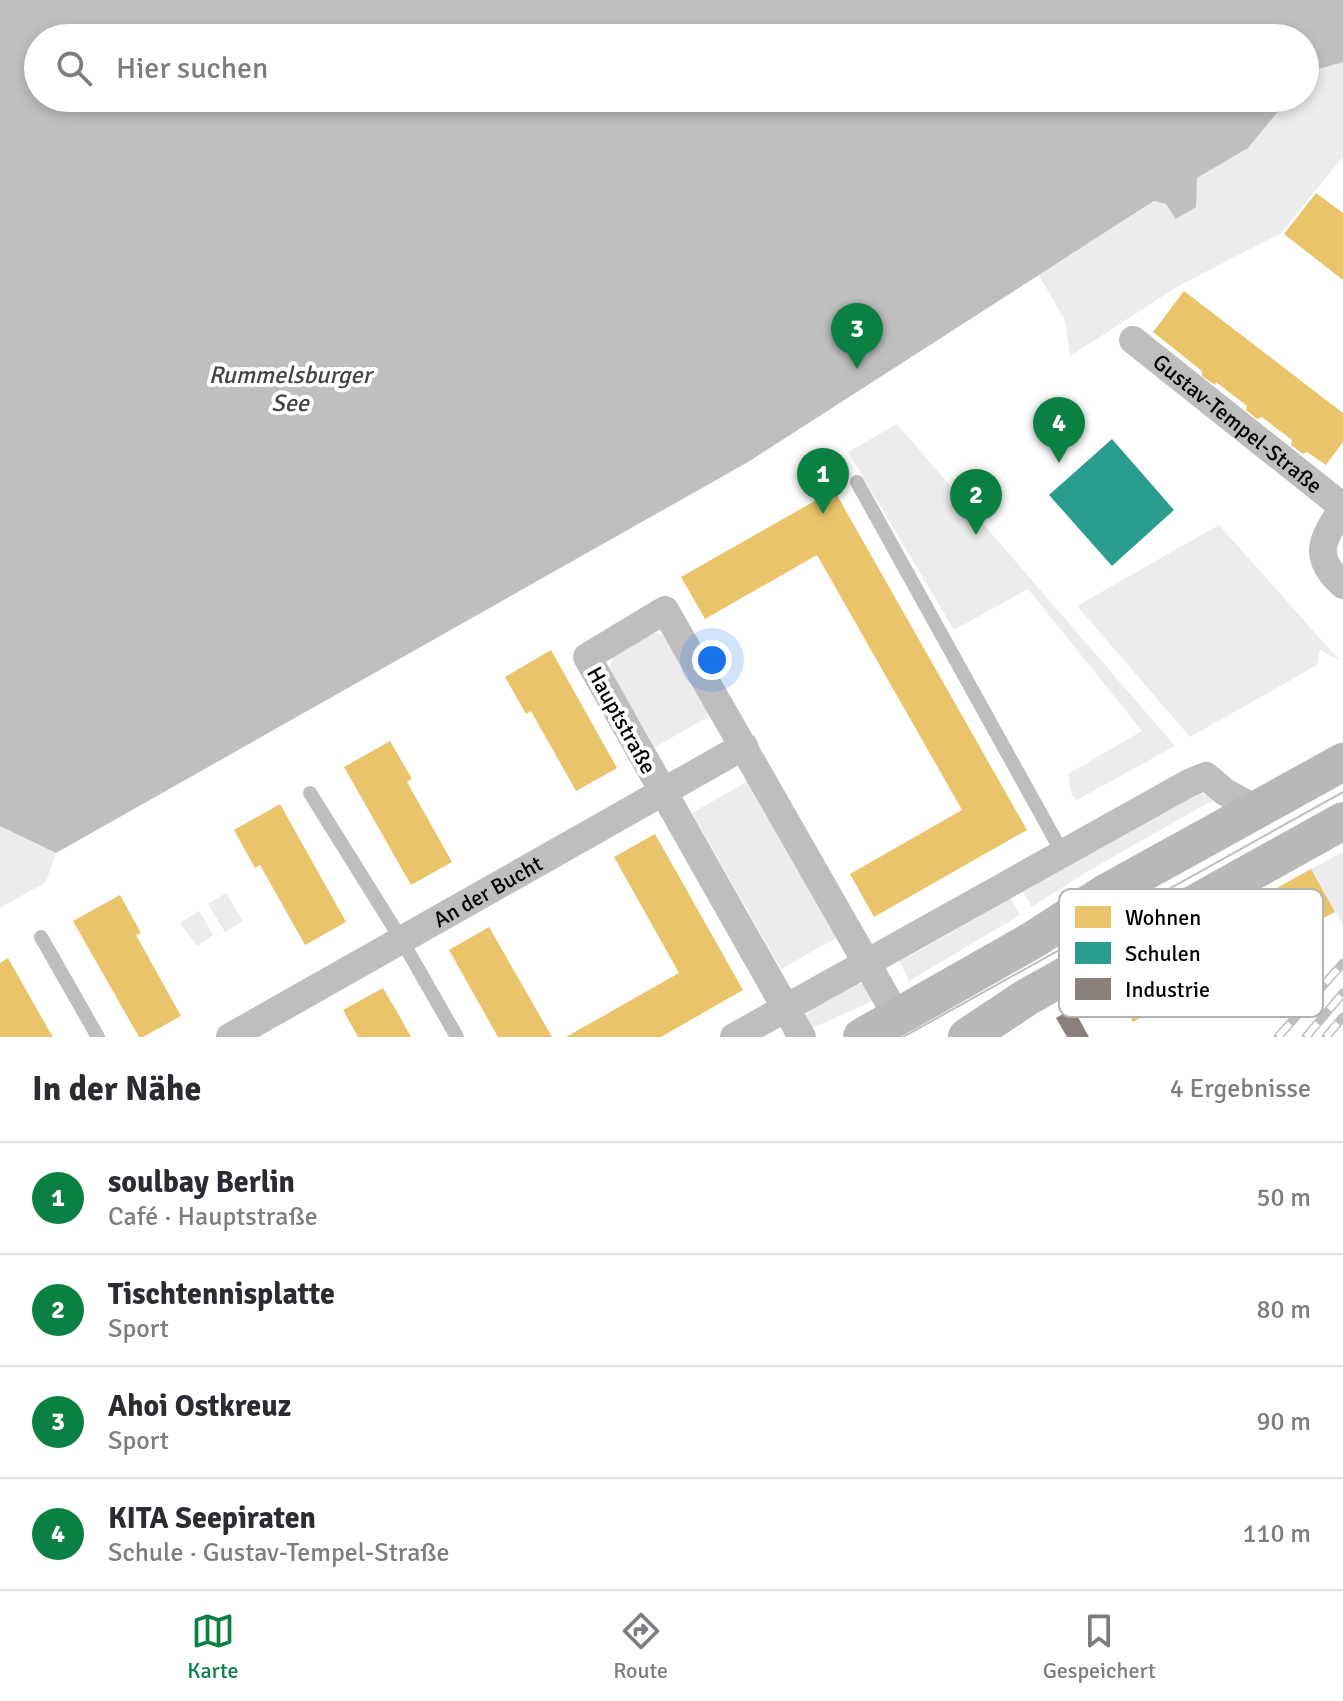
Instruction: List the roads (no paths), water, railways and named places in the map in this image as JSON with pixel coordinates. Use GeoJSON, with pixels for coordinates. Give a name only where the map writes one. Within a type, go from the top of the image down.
{"type":"FeatureCollection","features":[{"type":"Feature","properties":{"kind":"main road"},"geometry":{"type":"LineString","coordinates":[[1113,889],[1343,762]]}},
{"type":"Feature","properties":{"kind":"main road"},"geometry":{"type":"LineString","coordinates":[[1221,889],[1343,821]]}},
{"type":"Feature","properties":{"kind":"main road"},"geometry":{"type":"LineString","coordinates":[[862,1037],[1059,923]]}},
{"type":"Feature","properties":{"kind":"main road"},"geometry":{"type":"LineString","coordinates":[[967,1037],[1059,979]]}},
{"type":"Feature","properties":{"kind":"street","name":"Gustav-Tempel-Straße"},"geometry":{"type":"LineString","coordinates":[[1133,340],[1343,507],[1325,536],[1322,551],[1325,564],[1343,585]]}},
{"type":"Feature","properties":{"kind":"street","name":"Hauptstraße"},"geometry":{"type":"LineString","coordinates":[[802,1037],[587,657],[665,610],[898,1018]]}},
{"type":"Feature","properties":{"kind":"street","name":"An der Bucht"},"geometry":{"type":"LineString","coordinates":[[230,1037],[744,746]]}},
{"type":"Feature","properties":{"kind":"street"},"geometry":{"type":"LineString","coordinates":[[734,1037],[1189,783],[1206,776],[1225,792],[1256,809]]}},
{"type":"Feature","properties":{"kind":"lane"},"geometry":{"type":"LineString","coordinates":[[857,482],[1062,852]]}},
{"type":"Feature","properties":{"kind":"lane"},"geometry":{"type":"LineString","coordinates":[[310,793],[401,939],[457,1037]]}},
{"type":"Feature","properties":{"kind":"lane"},"geometry":{"type":"LineString","coordinates":[[41,937],[98,1037]]}},
{"type":"Feature","properties":{"kind":"water","name":"Rummelsburger See"},"geometry":{"type":"Polygon","coordinates":[[[0,0],[1343,0],[1343,62],[1319,69],[1319,24],[24,24],[24,112],[1278,112],[1248,148],[1197,178],[1196,207],[1176,219],[1166,204],[1154,201],[748,462],[56,853],[0,826],[0,0]]]}},
{"type":"Feature","properties":{"kind":"tram line"},"geometry":{"type":"LineString","coordinates":[[1169,889],[1343,792]]}},
{"type":"Feature","properties":{"kind":"tram line"},"geometry":{"type":"LineString","coordinates":[[903,1037],[1059,950]]}},
{"type":"Feature","properties":{"kind":"railway"},"geometry":{"type":"LineString","coordinates":[[1323,986],[1343,963]]}},
{"type":"Feature","properties":{"kind":"railway"},"geometry":{"type":"LineString","coordinates":[[1323,1017],[1343,993]]}},
{"type":"Feature","properties":{"kind":"railway"},"geometry":{"type":"LineString","coordinates":[[1278,1037],[1296,1017]]}},
{"type":"Feature","properties":{"kind":"railway"},"geometry":{"type":"LineString","coordinates":[[1306,1037],[1323,1017]]}},
{"type":"Feature","properties":{"kind":"railway"},"geometry":{"type":"LineString","coordinates":[[1326,1037],[1343,1017]]}},
{"type":"Feature","properties":{"kind":"place","name":"Ahoi Ostkreuz"},"geometry":{"type":"Point","coordinates":[857,369]}},
{"type":"Feature","properties":{"kind":"place","name":"KITA Seepiraten"},"geometry":{"type":"Point","coordinates":[1059,463]}},
{"type":"Feature","properties":{"kind":"place","name":"soulbay Berlin"},"geometry":{"type":"Point","coordinates":[823,514]}},
{"type":"Feature","properties":{"kind":"place","name":"Tischtennisplatte"},"geometry":{"type":"Point","coordinates":[976,535]}}]}
